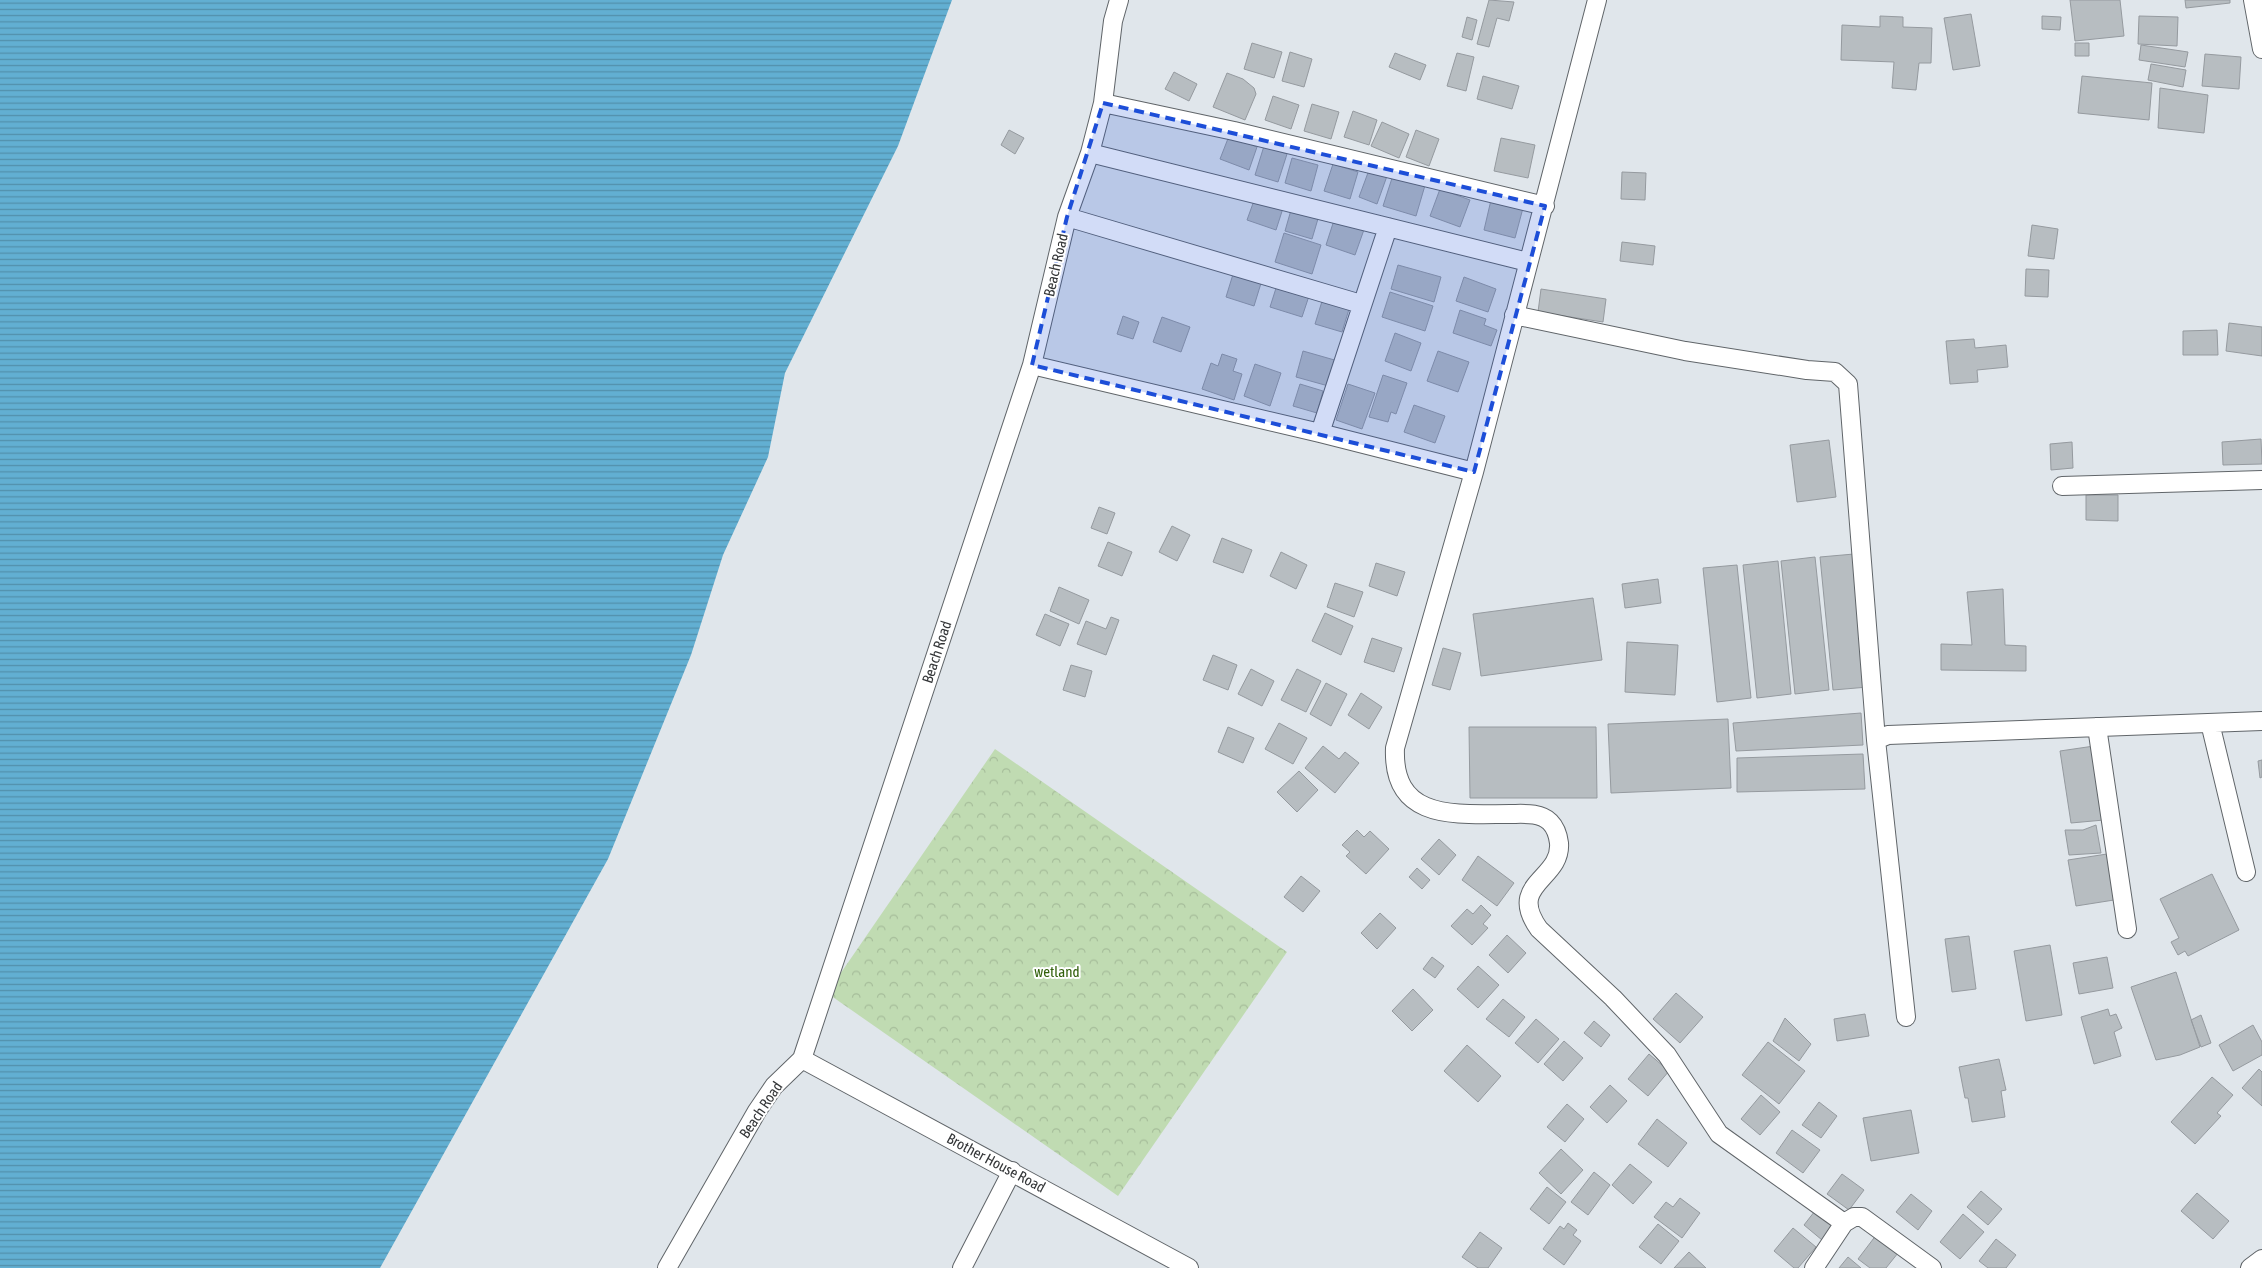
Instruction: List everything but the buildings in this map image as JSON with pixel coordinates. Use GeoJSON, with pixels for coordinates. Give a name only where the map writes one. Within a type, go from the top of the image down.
{"type":"FeatureCollection","features":[{"type":"Feature","properties":{"kind":"street","name":"Beach Road"},"geometry":{"type":"LineString","coordinates":[[667,1268],[757,1111],[774,1086],[802,1059],[1032,365],[1067,217],[1090,152],[1103,103],[1113,20],[1119,0]]}},
{"type":"Feature","properties":{"kind":"street"},"geometry":{"type":"LineString","coordinates":[[1598,0],[1474,472],[1394,748],[1394,765],[1402,786],[1415,801],[1432,810],[1456,814],[1526,814],[1538,816],[1550,822],[1558,835],[1560,850],[1556,860],[1533,886],[1529,895],[1528,906],[1531,919],[1667,1055],[1719,1134],[1844,1223]]}},
{"type":"Feature","properties":{"kind":"street"},"geometry":{"type":"LineString","coordinates":[[2253,0],[2262,49]]}},
{"type":"Feature","properties":{"kind":"street"},"geometry":{"type":"LineString","coordinates":[[1103,103],[1234,131],[1545,206]]}},
{"type":"Feature","properties":{"kind":"street"},"geometry":{"type":"LineString","coordinates":[[1090,152],[1528,262]]}},
{"type":"Feature","properties":{"kind":"street"},"geometry":{"type":"LineString","coordinates":[[1067,217],[1361,304]]}},
{"type":"Feature","properties":{"kind":"street"},"geometry":{"type":"LineString","coordinates":[[1320,433],[1361,304],[1388,227]]}},
{"type":"Feature","properties":{"kind":"street"},"geometry":{"type":"LineString","coordinates":[[1514,315],[1685,351],[1807,370],[1835,372],[1848,384],[1876,740],[1906,1017]]}},
{"type":"Feature","properties":{"kind":"street"},"geometry":{"type":"LineString","coordinates":[[1032,365],[1320,433],[1474,472]]}},
{"type":"Feature","properties":{"kind":"street"},"geometry":{"type":"LineString","coordinates":[[2062,486],[2262,480]]}},
{"type":"Feature","properties":{"kind":"street"},"geometry":{"type":"LineString","coordinates":[[1876,740],[1888,735],[2262,721]]}},
{"type":"Feature","properties":{"kind":"street"},"geometry":{"type":"LineString","coordinates":[[2210,723],[2246,872]]}},
{"type":"Feature","properties":{"kind":"street"},"geometry":{"type":"LineString","coordinates":[[2097,727],[2127,929]]}},
{"type":"Feature","properties":{"kind":"street","name":"Brother House Road"},"geometry":{"type":"LineString","coordinates":[[802,1059],[1189,1268]]}},
{"type":"Feature","properties":{"kind":"street"},"geometry":{"type":"LineString","coordinates":[[962,1268],[1012,1171]]}},
{"type":"Feature","properties":{"kind":"street"},"geometry":{"type":"LineString","coordinates":[[1814,1268],[1844,1223],[1854,1217],[1862,1217],[1932,1268]]}},
{"type":"Feature","properties":{"kind":"street"},"geometry":{"type":"LineString","coordinates":[[2250,1268],[2262,1259]]}},
{"type":"Feature","properties":{"kind":"highlighted area"},"geometry":{"type":"Polygon","coordinates":[[[1103,103],[1545,206],[1474,472],[1032,365],[1067,217],[1103,103]]]}},
{"type":"Feature","properties":{"kind":"green space","name":"wetland"},"geometry":{"type":"Polygon","coordinates":[[[995,749],[1287,952],[1118,1196],[827,993],[995,749]]]}},
{"type":"Feature","properties":{"kind":"water"},"geometry":{"type":"Polygon","coordinates":[[[0,0],[952,0],[898,146],[785,373],[768,457],[723,555],[691,655],[608,859],[380,1268],[0,1268],[0,0]]]}}]}
